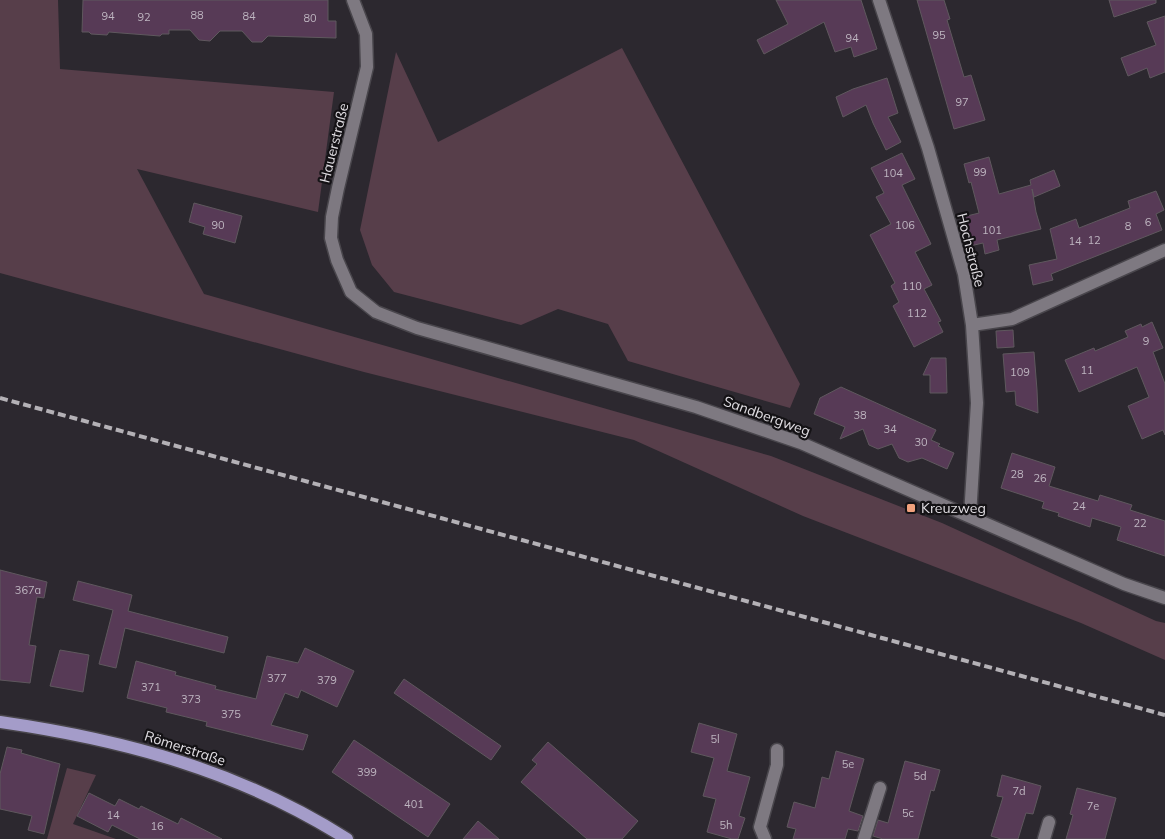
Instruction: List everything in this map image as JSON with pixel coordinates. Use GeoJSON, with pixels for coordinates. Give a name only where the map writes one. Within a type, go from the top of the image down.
{"type":"FeatureCollection","features":[{"type":"Feature","properties":{"kind":"main road","name":"Römerstraße"},"geometry":{"type":"LineString","coordinates":[[0,722],[50,729],[137,748],[195,765],[295,808],[348,839]]}},
{"type":"Feature","properties":{"kind":"street","name":"Hauerstraße"},"geometry":{"type":"LineString","coordinates":[[351,292],[337,260],[331,238],[332,217],[338,188],[367,66],[366,34],[353,0]]}},
{"type":"Feature","properties":{"kind":"street","name":"Hochstraße"},"geometry":{"type":"LineString","coordinates":[[879,0],[928,148],[964,274],[972,325],[977,403],[970,516]]}},
{"type":"Feature","properties":{"kind":"street"},"geometry":{"type":"LineString","coordinates":[[972,325],[1012,319],[1143,262],[1165,250]]}},
{"type":"Feature","properties":{"kind":"street","name":"Sandbergweg"},"geometry":{"type":"LineString","coordinates":[[351,292],[376,312],[416,328],[696,407],[800,443],[1124,584],[1165,598]]}},
{"type":"Feature","properties":{"kind":"street"},"geometry":{"type":"LineString","coordinates":[[765,839],[760,827],[777,765],[777,750]]}},
{"type":"Feature","properties":{"kind":"street"},"geometry":{"type":"LineString","coordinates":[[864,839],[880,788]]}},
{"type":"Feature","properties":{"kind":"street"},"geometry":{"type":"LineString","coordinates":[[1044,839],[1049,822]]}},
{"type":"Feature","properties":{"kind":"shaded area"},"geometry":{"type":"Polygon","coordinates":[[[0,0],[58,0],[60,69],[334,92],[318,212],[137,169],[204,294],[771,456],[942,523],[1156,621],[1165,623],[1165,660],[1081,623],[803,516],[634,440],[364,372],[0,273],[0,0]]]}},
{"type":"Feature","properties":{"kind":"shaded area"},"geometry":{"type":"Polygon","coordinates":[[[622,48],[800,384],[790,408],[628,361],[608,324],[558,309],[521,325],[394,292],[372,265],[360,230],[396,52],[438,142],[622,48]]]}},
{"type":"Feature","properties":{"kind":"shaded area"},"geometry":{"type":"Polygon","coordinates":[[[67,768],[96,775],[73,824],[116,839],[47,839],[67,768]]]}},
{"type":"Feature","properties":{"kind":"building"},"geometry":{"type":"Polygon","coordinates":[[[83,0],[328,0],[328,21],[336,21],[336,38],[268,36],[262,42],[252,42],[242,31],[220,31],[210,41],[199,40],[190,30],[169,30],[169,34],[162,34],[160,36],[109,32],[107,35],[91,34],[89,32],[82,32],[83,0]]]}},
{"type":"Feature","properties":{"kind":"building"},"geometry":{"type":"Polygon","coordinates":[[[776,0],[861,0],[877,49],[854,57],[851,47],[835,52],[824,22],[764,54],[757,40],[788,24],[776,0]]]}},
{"type":"Feature","properties":{"kind":"building"},"geometry":{"type":"Polygon","coordinates":[[[917,0],[944,0],[950,19],[947,20],[964,77],[971,75],[985,120],[954,129],[917,0]]]}},
{"type":"Feature","properties":{"kind":"building"},"geometry":{"type":"Polygon","coordinates":[[[1109,0],[1156,0],[1156,3],[1114,17],[1109,0]]]}},
{"type":"Feature","properties":{"kind":"building"},"geometry":{"type":"Polygon","coordinates":[[[1165,16],[1165,72],[1150,78],[1147,68],[1128,76],[1121,58],[1156,45],[1147,22],[1165,16]]]}},
{"type":"Feature","properties":{"kind":"building"},"geometry":{"type":"Polygon","coordinates":[[[887,78],[898,113],[888,117],[901,142],[886,150],[866,105],[843,117],[836,97],[853,89],[887,78]]]}},
{"type":"Feature","properties":{"kind":"building"},"geometry":{"type":"Polygon","coordinates":[[[902,153],[915,179],[902,185],[931,244],[915,252],[932,285],[924,289],[941,321],[938,322],[943,332],[914,347],[893,306],[899,302],[891,286],[895,283],[870,235],[891,224],[876,197],[884,193],[871,168],[902,153]]]}},
{"type":"Feature","properties":{"kind":"building"},"geometry":{"type":"Polygon","coordinates":[[[989,157],[999,194],[1031,185],[1030,180],[1054,170],[1060,186],[1034,197],[1032,189],[1041,229],[997,240],[999,250],[985,254],[983,243],[970,246],[963,217],[979,213],[964,164],[989,157]]]}},
{"type":"Feature","properties":{"kind":"building"},"geometry":{"type":"Polygon","coordinates":[[[1156,191],[1164,210],[1156,214],[1162,230],[1051,274],[1053,280],[1033,285],[1029,265],[1057,259],[1050,229],[1076,219],[1079,228],[1130,208],[1128,201],[1156,191]]]}},
{"type":"Feature","properties":{"kind":"building"},"geometry":{"type":"Polygon","coordinates":[[[194,203],[242,216],[235,243],[203,234],[205,227],[189,222],[194,203]]]}},
{"type":"Feature","properties":{"kind":"building"},"geometry":{"type":"Polygon","coordinates":[[[1152,322],[1163,348],[1153,352],[1165,384],[1165,435],[1163,430],[1142,439],[1128,406],[1149,397],[1137,367],[1079,392],[1065,360],[1094,348],[1095,351],[1128,337],[1125,331],[1141,324],[1142,327],[1152,322]]]}},
{"type":"Feature","properties":{"kind":"building"},"geometry":{"type":"Polygon","coordinates":[[[1013,330],[1014,347],[997,348],[996,331],[1013,330]]]}},
{"type":"Feature","properties":{"kind":"building"},"geometry":{"type":"Polygon","coordinates":[[[1034,352],[1038,413],[1016,405],[1015,391],[1006,392],[1003,354],[1034,352]]]}},
{"type":"Feature","properties":{"kind":"building"},"geometry":{"type":"Polygon","coordinates":[[[931,358],[946,358],[947,393],[930,393],[930,375],[923,375],[931,358]]]}},
{"type":"Feature","properties":{"kind":"building"},"geometry":{"type":"Polygon","coordinates":[[[841,387],[936,430],[931,440],[940,444],[938,446],[954,453],[947,469],[922,458],[908,462],[899,458],[892,444],[878,449],[869,445],[863,429],[840,439],[845,427],[814,414],[820,398],[841,387]]]}},
{"type":"Feature","properties":{"kind":"building"},"geometry":{"type":"Polygon","coordinates":[[[1012,453],[1055,467],[1049,486],[1098,501],[1100,495],[1132,505],[1130,510],[1165,521],[1165,556],[1117,540],[1121,527],[1092,518],[1090,527],[1058,516],[1059,513],[1042,508],[1044,502],[1001,488],[1012,453]]]}},
{"type":"Feature","properties":{"kind":"building"},"geometry":{"type":"Polygon","coordinates":[[[0,570],[47,582],[44,598],[37,597],[29,645],[36,646],[30,683],[0,680],[0,570]]]}},
{"type":"Feature","properties":{"kind":"building"},"geometry":{"type":"Polygon","coordinates":[[[78,581],[132,595],[128,611],[228,637],[224,653],[125,628],[116,668],[99,664],[113,610],[73,600],[78,581]]]}},
{"type":"Feature","properties":{"kind":"building"},"geometry":{"type":"Polygon","coordinates":[[[305,648],[354,671],[337,707],[301,690],[298,698],[285,693],[271,725],[308,735],[303,750],[206,726],[207,722],[166,712],[167,708],[127,698],[136,661],[176,672],[175,675],[216,686],[215,689],[256,699],[267,656],[298,663],[305,648]]]}},
{"type":"Feature","properties":{"kind":"building"},"geometry":{"type":"Polygon","coordinates":[[[60,650],[89,655],[83,692],[50,686],[60,650]]]}},
{"type":"Feature","properties":{"kind":"building"},"geometry":{"type":"Polygon","coordinates":[[[404,679],[501,746],[491,760],[394,693],[404,679]]]}},
{"type":"Feature","properties":{"kind":"building"},"geometry":{"type":"Polygon","coordinates":[[[699,723],[737,734],[727,771],[750,777],[739,816],[745,818],[738,839],[707,832],[716,799],[703,796],[714,758],[691,752],[699,723]]]}},
{"type":"Feature","properties":{"kind":"building"},"geometry":{"type":"Polygon","coordinates":[[[354,740],[450,804],[428,837],[332,772],[354,740]]]}},
{"type":"Feature","properties":{"kind":"building"},"geometry":{"type":"Polygon","coordinates":[[[548,742],[638,821],[622,839],[587,839],[521,782],[537,764],[532,760],[548,742]]]}},
{"type":"Feature","properties":{"kind":"building"},"geometry":{"type":"Polygon","coordinates":[[[7,747],[22,750],[21,753],[60,764],[44,834],[28,830],[32,816],[0,809],[0,774],[7,747]]]}},
{"type":"Feature","properties":{"kind":"building"},"geometry":{"type":"Polygon","coordinates":[[[836,751],[864,759],[849,811],[863,816],[858,831],[848,829],[845,839],[793,839],[796,829],[787,827],[794,802],[815,808],[822,777],[829,779],[836,751]]]}},
{"type":"Feature","properties":{"kind":"building"},"geometry":{"type":"Polygon","coordinates":[[[905,761],[940,770],[934,791],[931,790],[918,839],[883,839],[873,836],[878,820],[888,823],[905,761]]]}},
{"type":"Feature","properties":{"kind":"building"},"geometry":{"type":"Polygon","coordinates":[[[1002,775],[1041,786],[1033,814],[1026,813],[1018,839],[1001,839],[991,836],[1003,797],[997,796],[1002,775]]]}},
{"type":"Feature","properties":{"kind":"building"},"geometry":{"type":"Polygon","coordinates":[[[1077,788],[1116,798],[1105,839],[1066,839],[1073,815],[1070,814],[1077,788]]]}},
{"type":"Feature","properties":{"kind":"building"},"geometry":{"type":"Polygon","coordinates":[[[89,793],[115,806],[119,799],[139,809],[141,806],[178,824],[181,818],[222,839],[140,839],[112,825],[108,832],[77,816],[89,793]]]}},
{"type":"Feature","properties":{"kind":"building"},"geometry":{"type":"Polygon","coordinates":[[[478,821],[499,839],[463,839],[478,821]]]}},
{"type":"Feature","properties":{"kind":"railway"},"geometry":{"type":"LineString","coordinates":[[0,398],[1165,715]]}},
{"type":"Feature","properties":{"kind":"place","name":"Kreuzweg"},"geometry":{"type":"Point","coordinates":[911,508]}}]}
